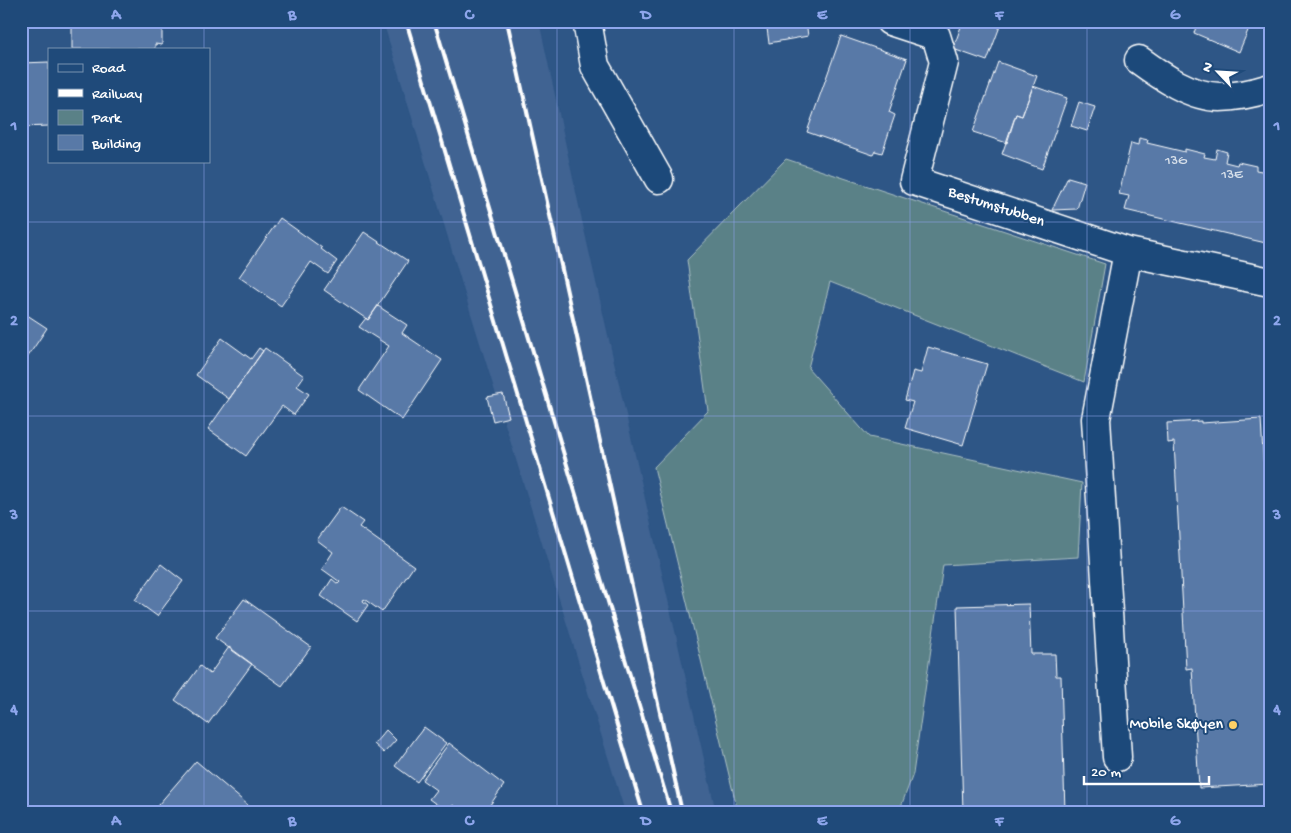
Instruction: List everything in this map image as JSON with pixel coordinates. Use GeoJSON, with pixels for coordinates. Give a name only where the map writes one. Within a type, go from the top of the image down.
{"type":"FeatureCollection","features":[{"type":"Feature","properties":{"kind":"street"},"geometry":{"type":"LineString","coordinates":[[587,21],[596,66],[659,179]]}},
{"type":"Feature","properties":{"kind":"street","name":"Bestumstubben"},"geometry":{"type":"LineString","coordinates":[[890,21],[936,36],[944,62],[914,181],[1128,252],[1270,282]]}},
{"type":"Feature","properties":{"kind":"street"},"geometry":{"type":"LineString","coordinates":[[1139,60],[1164,78],[1196,93],[1219,97],[1251,94],[1270,88]]}},
{"type":"Feature","properties":{"kind":"street"},"geometry":{"type":"LineString","coordinates":[[1117,757],[1096,419],[1128,252]]}},
{"type":"Feature","properties":{"kind":"shaded area"},"geometry":{"type":"Polygon","coordinates":[[[383,21],[539,21],[583,225],[716,812],[625,812],[467,301],[383,21]]]}},
{"type":"Feature","properties":{"kind":"green space"},"geometry":{"type":"Polygon","coordinates":[[[786,159],[1105,264],[1084,382],[830,282],[808,368],[869,437],[1082,483],[1078,557],[943,565],[913,774],[899,812],[738,812],[654,467],[708,411],[687,260],[786,159]]]}},
{"type":"Feature","properties":{"kind":"building"},"geometry":{"type":"Polygon","coordinates":[[[72,21],[162,21],[162,45],[155,44],[155,48],[72,48],[72,21]]]}},
{"type":"Feature","properties":{"kind":"building"},"geometry":{"type":"Polygon","coordinates":[[[766,21],[806,21],[808,36],[769,43],[766,21]]]}},
{"type":"Feature","properties":{"kind":"building"},"geometry":{"type":"Polygon","coordinates":[[[963,21],[1002,21],[987,61],[953,49],[963,21]]]}},
{"type":"Feature","properties":{"kind":"building"},"geometry":{"type":"Polygon","coordinates":[[[1198,21],[1252,21],[1239,52],[1194,33],[1198,21]]]}},
{"type":"Feature","properties":{"kind":"building"},"geometry":{"type":"Polygon","coordinates":[[[841,36],[907,59],[889,112],[895,115],[882,153],[875,151],[873,155],[807,132],[841,36]]]}},
{"type":"Feature","properties":{"kind":"building"},"geometry":{"type":"Polygon","coordinates":[[[48,62],[48,126],[21,127],[21,63],[48,62]]]}},
{"type":"Feature","properties":{"kind":"building"},"geometry":{"type":"Polygon","coordinates":[[[998,62],[1037,76],[1022,116],[1016,114],[1007,143],[973,132],[998,62]]]}},
{"type":"Feature","properties":{"kind":"building"},"geometry":{"type":"Polygon","coordinates":[[[1033,86],[1067,98],[1042,169],[1002,154],[1016,114],[1022,116],[1033,86]]]}},
{"type":"Feature","properties":{"kind":"building"},"geometry":{"type":"Polygon","coordinates":[[[1079,102],[1095,107],[1087,131],[1071,126],[1079,102]]]}},
{"type":"Feature","properties":{"kind":"building"},"geometry":{"type":"Polygon","coordinates":[[[1139,138],[1148,140],[1147,143],[1185,152],[1185,149],[1205,154],[1204,157],[1215,159],[1217,149],[1227,152],[1225,162],[1237,165],[1238,162],[1256,166],[1256,170],[1267,172],[1270,162],[1270,244],[1125,210],[1129,196],[1119,194],[1131,143],[1138,145],[1139,138]]]}},
{"type":"Feature","properties":{"kind":"building"},"geometry":{"type":"Polygon","coordinates":[[[1068,177],[1085,182],[1077,209],[1052,210],[1068,177]]]}},
{"type":"Feature","properties":{"kind":"building"},"geometry":{"type":"Polygon","coordinates":[[[280,218],[337,261],[328,274],[311,262],[281,306],[239,277],[280,218]]]}},
{"type":"Feature","properties":{"kind":"building"},"geometry":{"type":"Polygon","coordinates":[[[364,232],[408,261],[368,320],[324,290],[364,232]]]}},
{"type":"Feature","properties":{"kind":"building"},"geometry":{"type":"Polygon","coordinates":[[[378,306],[407,325],[402,333],[442,360],[402,420],[359,390],[389,346],[359,327],[366,318],[368,320],[378,306]]]}},
{"type":"Feature","properties":{"kind":"building"},"geometry":{"type":"Polygon","coordinates":[[[21,311],[47,328],[21,367],[21,311]]]}},
{"type":"Feature","properties":{"kind":"building"},"geometry":{"type":"Polygon","coordinates":[[[222,338],[251,359],[259,348],[263,351],[229,399],[196,375],[222,338]]]}},
{"type":"Feature","properties":{"kind":"building"},"geometry":{"type":"Polygon","coordinates":[[[928,347],[987,364],[963,445],[905,428],[913,402],[905,400],[913,371],[921,373],[928,347]]]}},
{"type":"Feature","properties":{"kind":"building"},"geometry":{"type":"Polygon","coordinates":[[[265,348],[304,376],[297,386],[309,394],[294,415],[282,406],[246,456],[208,429],[265,348]]]}},
{"type":"Feature","properties":{"kind":"building"},"geometry":{"type":"Polygon","coordinates":[[[503,394],[509,417],[493,421],[487,397],[503,394]]]}},
{"type":"Feature","properties":{"kind":"building"},"geometry":{"type":"Polygon","coordinates":[[[1261,419],[1270,575],[1270,663],[1268,663],[1270,687],[1270,784],[1199,788],[1192,668],[1186,669],[1174,442],[1168,443],[1167,423],[1261,419]]]}},
{"type":"Feature","properties":{"kind":"building"},"geometry":{"type":"Polygon","coordinates":[[[341,507],[363,522],[359,527],[414,566],[382,612],[364,599],[363,601],[368,605],[357,621],[321,596],[332,579],[338,584],[340,582],[322,569],[333,552],[317,540],[341,507]]]}},
{"type":"Feature","properties":{"kind":"building"},"geometry":{"type":"Polygon","coordinates":[[[161,564],[183,581],[157,616],[135,600],[161,564]]]}},
{"type":"Feature","properties":{"kind":"building"},"geometry":{"type":"Polygon","coordinates":[[[244,599],[311,647],[282,686],[215,638],[244,599]]]}},
{"type":"Feature","properties":{"kind":"building"},"geometry":{"type":"Polygon","coordinates":[[[1029,604],[1031,654],[1055,654],[1056,676],[1061,676],[1065,812],[963,812],[957,606],[1029,604]]]}},
{"type":"Feature","properties":{"kind":"building"},"geometry":{"type":"Polygon","coordinates":[[[229,647],[252,664],[208,724],[175,700],[200,666],[210,674],[229,647]]]}},
{"type":"Feature","properties":{"kind":"building"},"geometry":{"type":"Polygon","coordinates":[[[424,727],[446,743],[417,782],[395,766],[424,727]]]}},
{"type":"Feature","properties":{"kind":"building"},"geometry":{"type":"Polygon","coordinates":[[[386,730],[396,740],[384,753],[374,744],[386,730]]]}},
{"type":"Feature","properties":{"kind":"building"},"geometry":{"type":"Polygon","coordinates":[[[449,743],[504,785],[485,812],[463,812],[453,805],[447,812],[429,799],[436,790],[422,780],[449,743]]]}},
{"type":"Feature","properties":{"kind":"building"},"geometry":{"type":"Polygon","coordinates":[[[196,761],[255,811],[255,812],[152,812],[196,761]]]}},
{"type":"Feature","properties":{"kind":"railway"},"geometry":{"type":"LineString","coordinates":[[406,21],[643,812]]}},
{"type":"Feature","properties":{"kind":"railway"},"geometry":{"type":"LineString","coordinates":[[434,21],[671,812]]}},
{"type":"Feature","properties":{"kind":"railway"},"geometry":{"type":"LineString","coordinates":[[507,21],[682,812]]}},
{"type":"Feature","properties":{"kind":"place","name":"Mobile Skøyen"},"geometry":{"type":"Point","coordinates":[1233,725]}}]}
